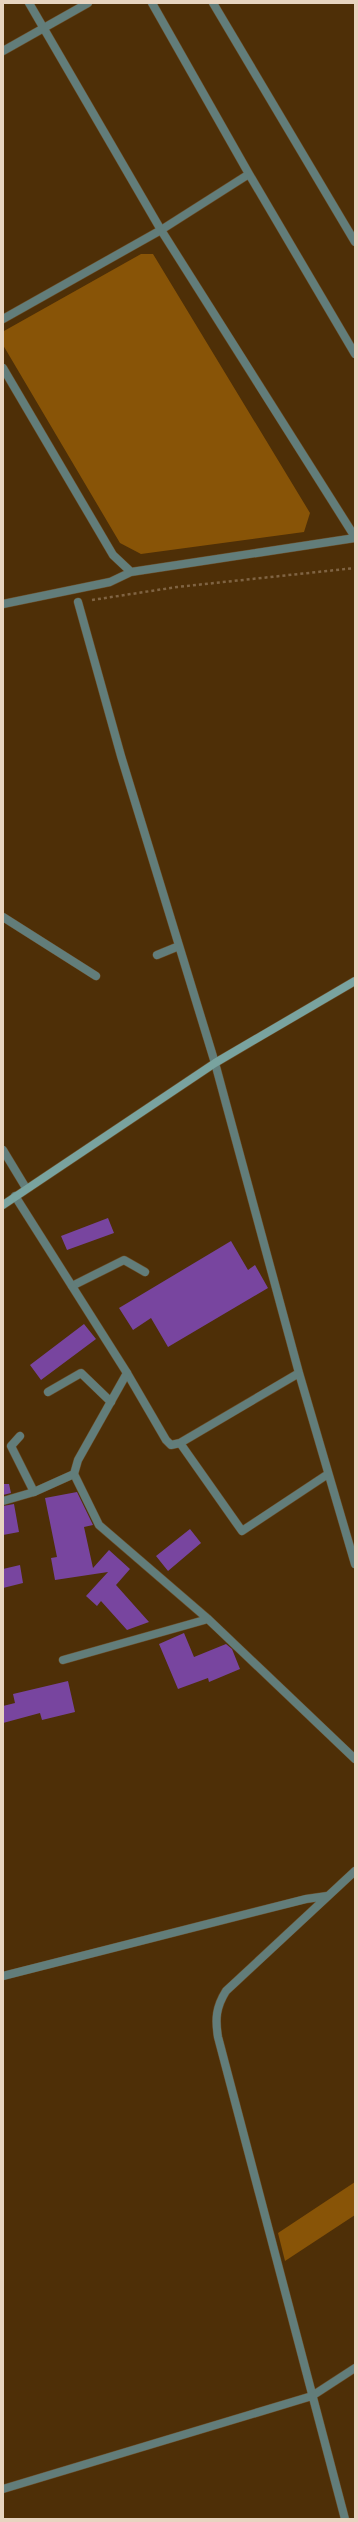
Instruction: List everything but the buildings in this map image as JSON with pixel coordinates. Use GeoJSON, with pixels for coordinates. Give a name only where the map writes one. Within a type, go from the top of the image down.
{"type":"FeatureCollection","features":[{"type":"Feature","properties":{"kind":"street"},"geometry":{"type":"LineString","coordinates":[[3,604],[110,582],[131,572],[355,537],[161,230],[28,3]]}},
{"type":"Feature","properties":{"kind":"street"},"geometry":{"type":"LineString","coordinates":[[3,51],[88,3]]}},
{"type":"Feature","properties":{"kind":"street"},"geometry":{"type":"LineString","coordinates":[[152,3],[249,174],[355,354]]}},
{"type":"Feature","properties":{"kind":"street"},"geometry":{"type":"LineString","coordinates":[[213,3],[355,242]]}},
{"type":"Feature","properties":{"kind":"street"},"geometry":{"type":"LineString","coordinates":[[3,319],[161,230],[249,174]]}},
{"type":"Feature","properties":{"kind":"street"},"geometry":{"type":"LineString","coordinates":[[3,368],[113,555],[131,572]]}},
{"type":"Feature","properties":{"kind":"street"},"geometry":{"type":"LineString","coordinates":[[78,602],[215,1063],[299,1373],[355,1564]]}},
{"type":"Feature","properties":{"kind":"street"},"geometry":{"type":"LineString","coordinates":[[3,917],[96,976]]}},
{"type":"Feature","properties":{"kind":"street"},"geometry":{"type":"LineString","coordinates":[[157,955],[179,946]]}},
{"type":"Feature","properties":{"kind":"street"},"geometry":{"type":"LineString","coordinates":[[3,1205],[26,1188],[215,1063],[355,981]]}},
{"type":"Feature","properties":{"kind":"street"},"geometry":{"type":"LineString","coordinates":[[3,1150],[26,1188]]}},
{"type":"Feature","properties":{"kind":"street"},"geometry":{"type":"LineString","coordinates":[[15,1196],[126,1373],[166,1440],[171,1445],[180,1443],[299,1373]]}},
{"type":"Feature","properties":{"kind":"street"},"geometry":{"type":"LineString","coordinates":[[72,1286],[124,1260],[145,1272]]}},
{"type":"Feature","properties":{"kind":"street"},"geometry":{"type":"LineString","coordinates":[[48,1392],[81,1373],[111,1402]]}},
{"type":"Feature","properties":{"kind":"street"},"geometry":{"type":"LineString","coordinates":[[126,1373],[78,1460],[74,1474],[99,1525],[208,1619],[355,1759]]}},
{"type":"Feature","properties":{"kind":"street"},"geometry":{"type":"LineString","coordinates":[[20,1436],[11,1446],[34,1492]]}},
{"type":"Feature","properties":{"kind":"street"},"geometry":{"type":"LineString","coordinates":[[180,1443],[242,1530],[328,1474]]}},
{"type":"Feature","properties":{"kind":"street"},"geometry":{"type":"LineString","coordinates":[[3,1501],[34,1492],[74,1474]]}},
{"type":"Feature","properties":{"kind":"street"},"geometry":{"type":"LineString","coordinates":[[63,1660],[208,1619]]}},
{"type":"Feature","properties":{"kind":"street"},"geometry":{"type":"LineString","coordinates":[[345,2519],[218,2037],[215,2017],[219,2003],[226,1991],[355,1871]]}},
{"type":"Feature","properties":{"kind":"street"},"geometry":{"type":"LineString","coordinates":[[3,1976],[306,1899],[328,1896]]}},
{"type":"Feature","properties":{"kind":"street"},"geometry":{"type":"LineString","coordinates":[[3,2489],[312,2396],[355,2368]]}},
{"type":"Feature","properties":{"kind":"path"},"geometry":{"type":"LineString","coordinates":[[78,602],[177,587],[355,568]]}},
{"type":"Feature","properties":{"kind":"shaded area"},"geometry":{"type":"Polygon","coordinates":[[[141,254],[153,254],[310,513],[304,532],[141,554],[120,543],[3,345],[4,331],[141,254]]]}},
{"type":"Feature","properties":{"kind":"shaded area"},"geometry":{"type":"Polygon","coordinates":[[[355,2182],[355,2215],[285,2261],[278,2233],[355,2182]]]}}]}
